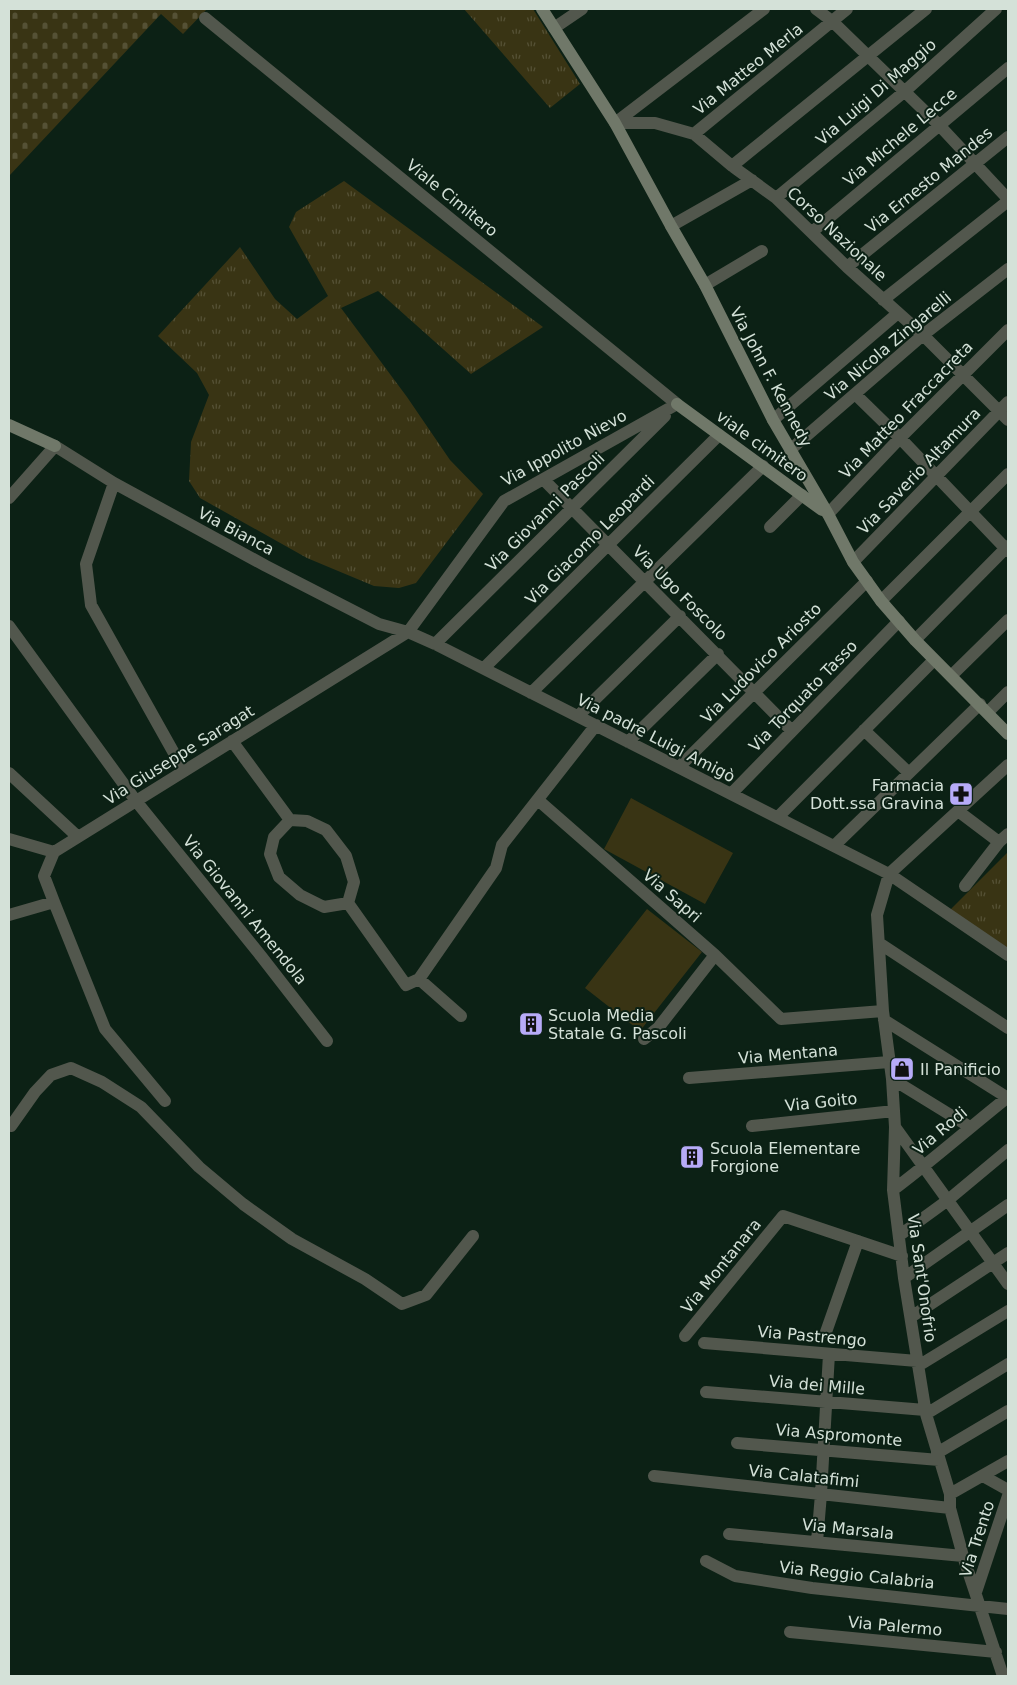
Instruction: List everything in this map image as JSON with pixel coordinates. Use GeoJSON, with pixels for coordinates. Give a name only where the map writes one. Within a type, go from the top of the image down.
{"type":"FeatureCollection","features":[{"type":"Feature","properties":{"kind":"main road","name":"Via John F. Kennedy"},"geometry":{"type":"LineString","coordinates":[[542,9],[615,123],[705,285],[773,420],[828,514],[853,562],[881,601],[915,640],[1008,734]]}},
{"type":"Feature","properties":{"kind":"main road","name":"viale cimitero"},"geometry":{"type":"LineString","coordinates":[[678,404],[828,514]]}},
{"type":"Feature","properties":{"kind":"main road"},"geometry":{"type":"LineString","coordinates":[[9,425],[55,446]]}},
{"type":"Feature","properties":{"kind":"street"},"geometry":{"type":"LineString","coordinates":[[554,28],[582,9]]}},
{"type":"Feature","properties":{"kind":"street"},"geometry":{"type":"LineString","coordinates":[[615,123],[764,9]]}},
{"type":"Feature","properties":{"kind":"street"},"geometry":{"type":"LineString","coordinates":[[816,9],[832,21],[939,126],[1008,200],[883,300]]}},
{"type":"Feature","properties":{"kind":"street","name":"Via Matteo Merla"},"geometry":{"type":"LineString","coordinates":[[694,134],[847,9]]}},
{"type":"Feature","properties":{"kind":"street"},"geometry":{"type":"LineString","coordinates":[[732,166],[926,9]]}},
{"type":"Feature","properties":{"kind":"street","name":"Via Luigi Di Maggio"},"geometry":{"type":"LineString","coordinates":[[776,198],[904,92],[996,9]]}},
{"type":"Feature","properties":{"kind":"street","name":"Viale Cimitero"},"geometry":{"type":"LineString","coordinates":[[206,18],[678,404]]}},
{"type":"Feature","properties":{"kind":"street","name":"Via Michele Lecce"},"geometry":{"type":"LineString","coordinates":[[812,232],[1008,68]]}},
{"type":"Feature","properties":{"kind":"street","name":"Corso Nazionale"},"geometry":{"type":"LineString","coordinates":[[615,123],[655,123],[694,134],[732,166],[776,198],[847,267],[923,336],[1004,416]]}},
{"type":"Feature","properties":{"kind":"street","name":"Via Ernesto Mandes"},"geometry":{"type":"LineString","coordinates":[[847,267],[1008,137]]}},
{"type":"Feature","properties":{"kind":"street"},"geometry":{"type":"LineString","coordinates":[[671,226],[752,180]]}},
{"type":"Feature","properties":{"kind":"street"},"geometry":{"type":"LineString","coordinates":[[705,285],[762,251]]}},
{"type":"Feature","properties":{"kind":"street","name":"Via Nicola Zingarelli"},"geometry":{"type":"LineString","coordinates":[[790,450],[923,336],[1008,269]]}},
{"type":"Feature","properties":{"kind":"street"},"geometry":{"type":"LineString","coordinates":[[773,420],[898,313]]}},
{"type":"Feature","properties":{"kind":"street","name":"Via Matteo Fraccacreta"},"geometry":{"type":"LineString","coordinates":[[828,514],[900,438],[1008,330]]}},
{"type":"Feature","properties":{"kind":"street"},"geometry":{"type":"LineString","coordinates":[[856,394],[1007,548],[915,640]]}},
{"type":"Feature","properties":{"kind":"street","name":"Via Saverio Altamura"},"geometry":{"type":"LineString","coordinates":[[853,562],[936,476],[1004,416],[1008,402]]}},
{"type":"Feature","properties":{"kind":"street","name":"Via Ippolito Nievo"},"geometry":{"type":"LineString","coordinates":[[408,632],[504,501],[678,404]]}},
{"type":"Feature","properties":{"kind":"street","name":"Via Giovanni Pascoli"},"geometry":{"type":"LineString","coordinates":[[435,644],[678,404]]}},
{"type":"Feature","properties":{"kind":"street","name":"Via Giacomo Leopardi"},"geometry":{"type":"LineString","coordinates":[[484,668],[719,435]]}},
{"type":"Feature","properties":{"kind":"street"},"geometry":{"type":"LineString","coordinates":[[9,498],[55,446]]}},
{"type":"Feature","properties":{"kind":"street","name":"Via Bianca"},"geometry":{"type":"LineString","coordinates":[[55,446],[114,483],[266,566],[379,624],[408,632]]}},
{"type":"Feature","properties":{"kind":"street"},"geometry":{"type":"LineString","coordinates":[[532,692],[763,466]]}},
{"type":"Feature","properties":{"kind":"street"},"geometry":{"type":"LineString","coordinates":[[881,601],[1008,474]]}},
{"type":"Feature","properties":{"kind":"street","name":"Via Ugo Foscolo"},"geometry":{"type":"LineString","coordinates":[[543,479],[792,731]]}},
{"type":"Feature","properties":{"kind":"street"},"geometry":{"type":"LineString","coordinates":[[114,483],[86,564],[91,606],[184,771]]}},
{"type":"Feature","properties":{"kind":"street"},"geometry":{"type":"LineString","coordinates":[[770,527],[802,495]]}},
{"type":"Feature","properties":{"kind":"street","name":"Via Ludovico Ariosto"},"geometry":{"type":"LineString","coordinates":[[679,768],[867,581]]}},
{"type":"Feature","properties":{"kind":"street"},"geometry":{"type":"LineString","coordinates":[[578,716],[680,616]]}},
{"type":"Feature","properties":{"kind":"street"},"geometry":{"type":"LineString","coordinates":[[951,676],[1008,620]]}},
{"type":"Feature","properties":{"kind":"street","name":"Via Torquato Tasso"},"geometry":{"type":"LineString","coordinates":[[731,794],[899,621]]}},
{"type":"Feature","properties":{"kind":"street","name":"Via Giovanni Amendola"},"geometry":{"type":"LineString","coordinates":[[9,626],[136,801],[327,1041]]}},
{"type":"Feature","properties":{"kind":"street","name":"Via padre Luigi Amigò"},"geometry":{"type":"LineString","coordinates":[[408,632],[532,692],[889,874],[1008,955]]}},
{"type":"Feature","properties":{"kind":"street","name":"Via Giuseppe Saragat"},"geometry":{"type":"LineString","coordinates":[[54,852],[408,632]]}},
{"type":"Feature","properties":{"kind":"street"},"geometry":{"type":"LineString","coordinates":[[628,742],[718,654]]}},
{"type":"Feature","properties":{"kind":"street"},"geometry":{"type":"LineString","coordinates":[[778,818],[934,660]]}},
{"type":"Feature","properties":{"kind":"street"},"geometry":{"type":"LineString","coordinates":[[834,846],[909,773],[984,708],[1008,692]]}},
{"type":"Feature","properties":{"kind":"street"},"geometry":{"type":"LineString","coordinates":[[348,903],[406,985],[419,979],[496,868],[502,845],[596,725]]}},
{"type":"Feature","properties":{"kind":"street"},"geometry":{"type":"LineString","coordinates":[[864,730],[909,773]]}},
{"type":"Feature","properties":{"kind":"street"},"geometry":{"type":"LineString","coordinates":[[232,742],[290,820]]}},
{"type":"Feature","properties":{"kind":"street"},"geometry":{"type":"LineString","coordinates":[[889,874],[1008,765]]}},
{"type":"Feature","properties":{"kind":"street"},"geometry":{"type":"LineString","coordinates":[[9,773],[78,837]]}},
{"type":"Feature","properties":{"kind":"street","name":"Via Sapri"},"geometry":{"type":"LineString","coordinates":[[538,800],[715,955],[781,1019],[883,1016]]}},
{"type":"Feature","properties":{"kind":"street"},"geometry":{"type":"LineString","coordinates":[[958,811],[1004,838],[965,886]]}},
{"type":"Feature","properties":{"kind":"street"},"geometry":{"type":"LineString","coordinates":[[290,820],[308,821],[326,830],[346,856],[354,882],[348,903],[324,907],[300,895],[279,877],[270,854],[274,837],[290,820]]}},
{"type":"Feature","properties":{"kind":"street"},"geometry":{"type":"LineString","coordinates":[[9,839],[54,852],[44,876],[105,1029],[165,1100]]}},
{"type":"Feature","properties":{"kind":"street","name":"Via Sant'Onofrio"},"geometry":{"type":"LineString","coordinates":[[889,874],[876,916],[883,1016],[892,1079],[895,1127],[893,1190],[904,1278],[912,1317],[917,1363],[926,1412],[950,1494],[950,1508],[1003,1676]]}},
{"type":"Feature","properties":{"kind":"street"},"geometry":{"type":"LineString","coordinates":[[9,915],[54,902]]}},
{"type":"Feature","properties":{"kind":"street"},"geometry":{"type":"LineString","coordinates":[[879,943],[1008,1028]]}},
{"type":"Feature","properties":{"kind":"street"},"geometry":{"type":"LineString","coordinates":[[644,1039],[658,1028],[715,955]]}},
{"type":"Feature","properties":{"kind":"street"},"geometry":{"type":"LineString","coordinates":[[419,979],[461,1016]]}},
{"type":"Feature","properties":{"kind":"street"},"geometry":{"type":"LineString","coordinates":[[883,1016],[1008,1097]]}},
{"type":"Feature","properties":{"kind":"street","name":"Via Mentana"},"geometry":{"type":"LineString","coordinates":[[689,1078],[889,1062]]}},
{"type":"Feature","properties":{"kind":"street"},"geometry":{"type":"LineString","coordinates":[[11,1126],[35,1092],[51,1075],[71,1068],[102,1082],[141,1107],[198,1167],[243,1204],[292,1238],[365,1279],[402,1304],[426,1295],[472,1236]]}},
{"type":"Feature","properties":{"kind":"street"},"geometry":{"type":"LineString","coordinates":[[892,1079],[970,1127]]}},
{"type":"Feature","properties":{"kind":"street","name":"Via Rodi"},"geometry":{"type":"LineString","coordinates":[[893,1190],[924,1167],[1008,1097]]}},
{"type":"Feature","properties":{"kind":"street","name":"Via Goito"},"geometry":{"type":"LineString","coordinates":[[752,1126],[894,1111]]}},
{"type":"Feature","properties":{"kind":"street"},"geometry":{"type":"LineString","coordinates":[[895,1127],[1008,1284]]}},
{"type":"Feature","properties":{"kind":"street"},"geometry":{"type":"LineString","coordinates":[[900,1235],[948,1200],[1008,1150]]}},
{"type":"Feature","properties":{"kind":"street"},"geometry":{"type":"LineString","coordinates":[[904,1278],[1008,1204]]}},
{"type":"Feature","properties":{"kind":"street","name":"Via Montanara"},"geometry":{"type":"LineString","coordinates":[[685,1336],[783,1216],[858,1241]]}},
{"type":"Feature","properties":{"kind":"street"},"geometry":{"type":"LineString","coordinates":[[826,1332],[858,1241],[902,1256]]}},
{"type":"Feature","properties":{"kind":"street"},"geometry":{"type":"LineString","coordinates":[[912,1317],[1008,1253]]}},
{"type":"Feature","properties":{"kind":"street"},"geometry":{"type":"LineString","coordinates":[[917,1363],[1008,1311]]}},
{"type":"Feature","properties":{"kind":"street","name":"Via Pastrengo"},"geometry":{"type":"LineString","coordinates":[[704,1343],[917,1363]]}},
{"type":"Feature","properties":{"kind":"street"},"geometry":{"type":"LineString","coordinates":[[817,1542],[822,1494],[829,1354]]}},
{"type":"Feature","properties":{"kind":"street"},"geometry":{"type":"LineString","coordinates":[[926,1412],[1008,1364]]}},
{"type":"Feature","properties":{"kind":"street","name":"Via dei Mille"},"geometry":{"type":"LineString","coordinates":[[706,1392],[926,1412]]}},
{"type":"Feature","properties":{"kind":"street"},"geometry":{"type":"LineString","coordinates":[[938,1456],[1008,1411]]}},
{"type":"Feature","properties":{"kind":"street","name":"Via Aspromonte"},"geometry":{"type":"LineString","coordinates":[[737,1443],[938,1456]]}},
{"type":"Feature","properties":{"kind":"street"},"geometry":{"type":"LineString","coordinates":[[950,1494],[1008,1461]]}},
{"type":"Feature","properties":{"kind":"street","name":"Via Calatafimi"},"geometry":{"type":"LineString","coordinates":[[654,1476],[950,1508]]}},
{"type":"Feature","properties":{"kind":"street"},"geometry":{"type":"LineString","coordinates":[[983,1476],[1008,1490]]}},
{"type":"Feature","properties":{"kind":"street","name":"Via Trento"},"geometry":{"type":"LineString","coordinates":[[978,1598],[1008,1496]]}},
{"type":"Feature","properties":{"kind":"street","name":"Via Marsala"},"geometry":{"type":"LineString","coordinates":[[729,1534],[964,1556]]}},
{"type":"Feature","properties":{"kind":"street","name":"Via Reggio Calabria"},"geometry":{"type":"LineString","coordinates":[[706,1561],[735,1576],[812,1588],[978,1598],[1008,1608]]}},
{"type":"Feature","properties":{"kind":"street","name":"Via Palermo"},"geometry":{"type":"LineString","coordinates":[[790,1632],[996,1652]]}},
{"type":"Feature","properties":{"kind":"green space"},"geometry":{"type":"Polygon","coordinates":[[[9,9],[207,9],[183,34],[161,14],[9,176],[9,9]]]}},
{"type":"Feature","properties":{"kind":"green space"},"geometry":{"type":"Polygon","coordinates":[[[464,9],[533,9],[580,84],[550,108],[464,9]]]}},
{"type":"Feature","properties":{"kind":"green space"},"geometry":{"type":"Polygon","coordinates":[[[344,181],[543,327],[471,374],[378,291],[341,308],[407,397],[450,460],[483,494],[416,583],[399,588],[374,586],[307,558],[200,498],[189,481],[191,442],[209,395],[197,373],[158,336],[240,247],[275,299],[297,319],[328,296],[289,227],[296,212],[344,181]]]}},
{"type":"Feature","properties":{"kind":"green space"},"geometry":{"type":"Polygon","coordinates":[[[631,798],[733,853],[705,904],[604,849],[631,798]]]}},
{"type":"Feature","properties":{"kind":"green space"},"geometry":{"type":"Polygon","coordinates":[[[1008,852],[1008,956],[950,910],[1008,852]]]}},
{"type":"Feature","properties":{"kind":"green space"},"geometry":{"type":"Polygon","coordinates":[[[647,909],[702,952],[640,1031],[585,988],[647,909]]]}},
{"type":"Feature","properties":{"kind":"place","name":"Farmacia Dott.ssa Gravina"},"geometry":{"type":"Point","coordinates":[961,794]}},
{"type":"Feature","properties":{"kind":"place","name":"Scuola Media Statale G. Pascoli"},"geometry":{"type":"Point","coordinates":[531,1024]}},
{"type":"Feature","properties":{"kind":"place","name":"Il Panificio"},"geometry":{"type":"Point","coordinates":[902,1069]}},
{"type":"Feature","properties":{"kind":"place","name":"Scuola Elementare Forgione"},"geometry":{"type":"Point","coordinates":[692,1157]}}]}
